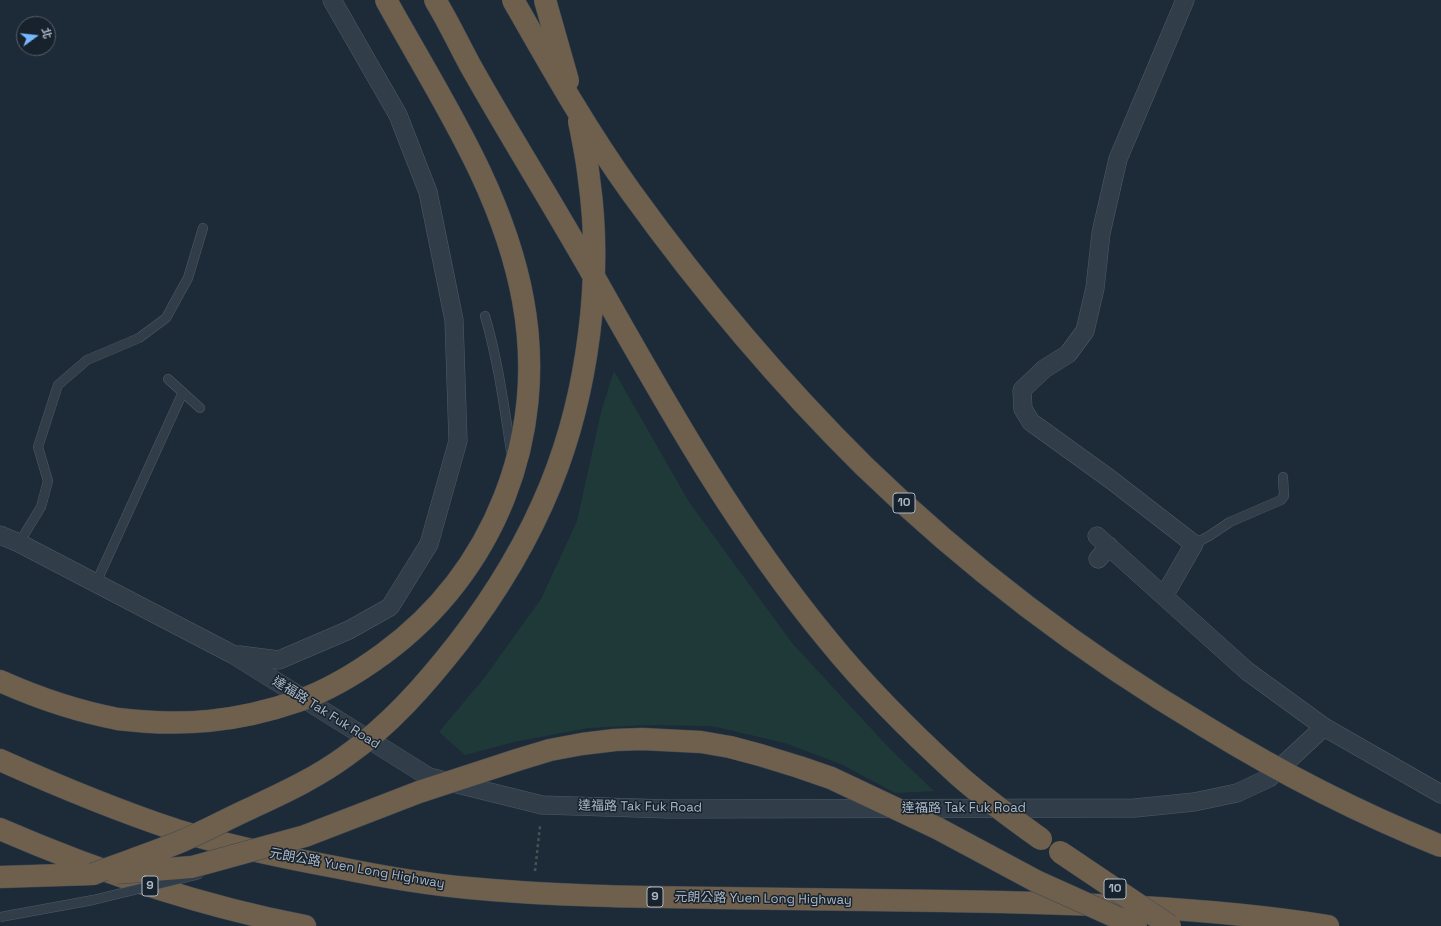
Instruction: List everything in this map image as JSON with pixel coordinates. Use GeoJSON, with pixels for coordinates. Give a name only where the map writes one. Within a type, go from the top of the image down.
{"type":"FeatureCollection","features":[{"type":"Feature","properties":{"kind":"highway"},"geometry":{"type":"LineString","coordinates":[[0,681],[27,693],[86,713],[118,719],[172,724],[195,723],[247,716],[301,700],[346,679],[370,664],[416,628],[434,610],[468,568],[496,519],[514,470],[527,406],[530,379],[527,325],[517,273],[499,216],[476,162],[461,132],[386,0]]}},
{"type":"Feature","properties":{"kind":"highway","name":"10"},"geometry":{"type":"LineString","coordinates":[[435,0],[470,65],[711,479],[750,537],[828,641],[860,677],[915,734],[959,775],[991,802],[1041,839],[1170,926]]}},
{"type":"Feature","properties":{"kind":"highway","name":"10"},"geometry":{"type":"LineString","coordinates":[[513,0],[589,130],[630,190],[679,257],[738,330],[799,399],[865,467],[910,509],[983,572],[1032,610],[1103,662],[1161,700],[1237,746],[1324,794],[1374,818],[1441,846]]}},
{"type":"Feature","properties":{"kind":"highway"},"geometry":{"type":"LineString","coordinates":[[93,874],[188,838],[287,791],[347,756],[408,703],[449,655],[497,589],[538,514],[552,484],[576,405],[590,324],[593,289],[593,215],[590,181],[577,113],[545,0]]}},
{"type":"Feature","properties":{"kind":"highway"},"geometry":{"type":"LineString","coordinates":[[0,877],[93,874],[192,867],[305,836],[419,792],[550,750],[615,740],[642,739],[701,742],[730,747],[831,778],[937,828],[1036,881],[1136,926]]}},
{"type":"Feature","properties":{"kind":"highway","name":"元朗公路 Yuen Long Highway"},"geometry":{"type":"LineString","coordinates":[[0,760],[48,782],[101,803],[178,830],[256,851],[314,864],[403,880],[468,888],[604,897],[1034,902],[1150,907],[1241,915],[1328,926]]}},
{"type":"Feature","properties":{"kind":"highway","name":"9"},"geometry":{"type":"LineString","coordinates":[[0,829],[48,850],[144,884],[221,906],[305,926]]}},
{"type":"Feature","properties":{"kind":"street"},"geometry":{"type":"LineString","coordinates":[[234,655],[280,660],[349,630],[390,607],[429,544],[458,441],[454,320],[428,192],[398,115],[332,0]]}},
{"type":"Feature","properties":{"kind":"street"},"geometry":{"type":"LineString","coordinates":[[1164,596],[1194,544],[1110,479],[1031,422],[1023,409],[1022,390],[1044,369],[1068,354],[1085,331],[1095,288],[1101,233],[1118,159],[1185,0]]}},
{"type":"Feature","properties":{"kind":"street","name":"達福路 Tak Fuk Road"},"geometry":{"type":"LineString","coordinates":[[0,535],[19,543],[234,655],[429,777],[542,805],[669,809],[1135,808],[1194,802],[1237,793],[1268,778],[1324,727]]}},
{"type":"Feature","properties":{"kind":"street"},"geometry":{"type":"LineString","coordinates":[[1101,547],[1164,596],[1246,671],[1324,727],[1441,794]]}},
{"type":"Feature","properties":{"kind":"lane"},"geometry":{"type":"LineString","coordinates":[[19,543],[41,507],[48,481],[38,447],[58,385],[87,360],[140,338],[166,318],[188,278],[203,228]]}},
{"type":"Feature","properties":{"kind":"lane"},"geometry":{"type":"LineString","coordinates":[[485,316],[505,407],[514,470]]}},
{"type":"Feature","properties":{"kind":"lane"},"geometry":{"type":"LineString","coordinates":[[168,379],[200,408]]}},
{"type":"Feature","properties":{"kind":"lane"},"geometry":{"type":"LineString","coordinates":[[96,584],[182,392]]}},
{"type":"Feature","properties":{"kind":"lane"},"geometry":{"type":"LineString","coordinates":[[1194,544],[1230,522],[1281,500],[1284,496],[1283,477]]}},
{"type":"Feature","properties":{"kind":"lane"},"geometry":{"type":"LineString","coordinates":[[0,917],[93,900],[192,877],[305,836]]}},
{"type":"Feature","properties":{"kind":"path"},"geometry":{"type":"LineString","coordinates":[[535,872],[542,805]]}},
{"type":"Feature","properties":{"kind":"green space"},"geometry":{"type":"Polygon","coordinates":[[[614,371],[689,502],[792,643],[890,749],[934,791],[895,793],[843,765],[785,743],[712,726],[647,725],[588,728],[514,742],[465,755],[439,732],[485,677],[541,599],[577,521],[601,412],[614,371]]]}}]}
